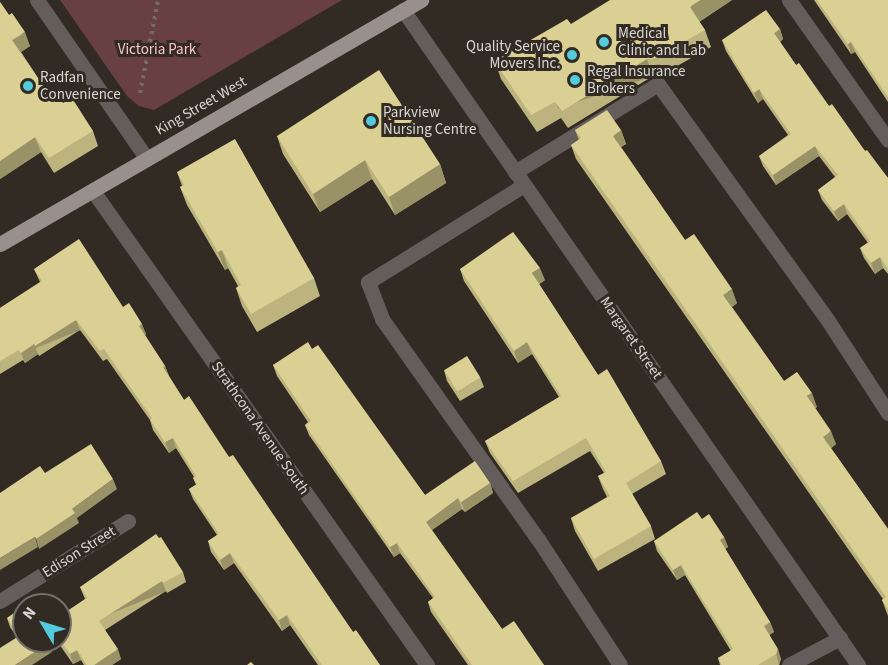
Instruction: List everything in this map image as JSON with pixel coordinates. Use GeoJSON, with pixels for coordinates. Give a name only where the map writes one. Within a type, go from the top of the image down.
{"type":"FeatureCollection","features":[{"type":"Feature","properties":{"kind":"main road","name":"King Street West"},"geometry":{"type":"LineString","coordinates":[[0,244],[421,0]]}},
{"type":"Feature","properties":{"kind":"street"},"geometry":{"type":"LineString","coordinates":[[37,0],[147,159]]}},
{"type":"Feature","properties":{"kind":"street"},"geometry":{"type":"LineString","coordinates":[[789,0],[888,139]]}},
{"type":"Feature","properties":{"kind":"street","name":"Margaret Street"},"geometry":{"type":"LineString","coordinates":[[403,10],[858,665]]}},
{"type":"Feature","properties":{"kind":"street"},"geometry":{"type":"LineString","coordinates":[[515,172],[658,84],[828,319],[888,413]]}},
{"type":"Feature","properties":{"kind":"street"},"geometry":{"type":"LineString","coordinates":[[524,185],[368,282],[381,319],[538,539],[620,665]]}},
{"type":"Feature","properties":{"kind":"street","name":"Strathcona Avenue South"},"geometry":{"type":"LineString","coordinates":[[93,191],[427,665]]}},
{"type":"Feature","properties":{"kind":"street","name":"Edison Street"},"geometry":{"type":"LineString","coordinates":[[0,601],[128,521]]}},
{"type":"Feature","properties":{"kind":"street"},"geometry":{"type":"LineString","coordinates":[[789,665],[840,638]]}},
{"type":"Feature","properties":{"kind":"path"},"geometry":{"type":"LineString","coordinates":[[140,93],[158,0]]}},
{"type":"Feature","properties":{"kind":"green space","name":"Victoria Park"},"geometry":{"type":"Polygon","coordinates":[[[60,0],[342,0],[154,110],[139,106],[127,96],[60,0]]]}},
{"type":"Feature","properties":{"kind":"building"},"geometry":{"type":"Polygon","coordinates":[[[610,0],[701,0],[690,7],[705,30],[655,58],[647,59],[562,111],[555,102],[531,115],[495,62],[512,47],[515,49],[567,19],[571,24],[610,0]]]}},
{"type":"Feature","properties":{"kind":"building"},"geometry":{"type":"Polygon","coordinates":[[[817,0],[888,0],[888,97],[851,42],[848,44],[817,0]]]}},
{"type":"Feature","properties":{"kind":"building"},"geometry":{"type":"Polygon","coordinates":[[[0,2],[9,15],[12,13],[25,32],[12,40],[50,96],[56,92],[63,103],[72,98],[93,131],[49,158],[35,137],[0,161],[0,2]]]}},
{"type":"Feature","properties":{"kind":"building"},"geometry":{"type":"Polygon","coordinates":[[[766,10],[780,29],[774,33],[796,65],[799,63],[829,106],[832,104],[865,151],[867,150],[888,178],[888,269],[880,257],[871,263],[860,248],[870,241],[844,204],[834,211],[818,190],[838,175],[815,146],[773,175],[759,156],[791,134],[759,89],[754,93],[722,40],[766,10]]]}},
{"type":"Feature","properties":{"kind":"building","name":"Parkview Nursing Centre"},"geometry":{"type":"Polygon","coordinates":[[[379,70],[440,164],[389,197],[365,160],[313,194],[277,136],[379,70]]]}},
{"type":"Feature","properties":{"kind":"building"},"geometry":{"type":"Polygon","coordinates":[[[607,110],[621,130],[613,136],[685,240],[694,234],[732,289],[723,295],[784,381],[797,372],[812,393],[807,396],[831,431],[823,437],[888,529],[888,609],[882,600],[886,597],[571,145],[581,138],[575,130],[607,110]]]}},
{"type":"Feature","properties":{"kind":"building"},"geometry":{"type":"Polygon","coordinates":[[[235,139],[314,278],[251,314],[236,288],[241,285],[222,250],[218,252],[180,187],[184,185],[177,172],[235,139]]]}},
{"type":"Feature","properties":{"kind":"building"},"geometry":{"type":"Polygon","coordinates":[[[513,232],[540,268],[532,273],[598,375],[607,369],[661,461],[626,483],[651,526],[594,559],[571,518],[610,496],[598,476],[606,472],[586,438],[513,481],[485,441],[561,396],[527,342],[514,351],[460,269],[513,232]]]}},
{"type":"Feature","properties":{"kind":"building"},"geometry":{"type":"Polygon","coordinates":[[[79,239],[123,307],[129,303],[142,324],[139,326],[184,400],[189,396],[229,457],[233,455],[353,632],[356,630],[380,665],[322,665],[287,615],[279,620],[230,553],[220,560],[208,541],[219,534],[189,489],[197,484],[193,478],[196,476],[173,438],[165,442],[150,420],[152,418],[104,349],[100,351],[76,320],[35,346],[34,344],[21,353],[19,350],[0,361],[0,308],[42,281],[34,269],[79,239]]]}},
{"type":"Feature","properties":{"kind":"building"},"geometry":{"type":"Polygon","coordinates":[[[308,342],[312,349],[318,345],[425,495],[475,461],[490,483],[461,502],[458,498],[426,522],[502,629],[514,621],[544,665],[472,665],[428,602],[435,597],[397,543],[390,547],[305,425],[311,421],[273,365],[308,342]]]}},
{"type":"Feature","properties":{"kind":"building"},"geometry":{"type":"Polygon","coordinates":[[[467,356],[480,377],[457,392],[444,370],[467,356]]]}},
{"type":"Feature","properties":{"kind":"building"},"geometry":{"type":"Polygon","coordinates":[[[91,444],[113,479],[72,509],[75,513],[36,539],[35,537],[0,558],[0,493],[40,466],[45,473],[91,444]]]}},
{"type":"Feature","properties":{"kind":"building"},"geometry":{"type":"Polygon","coordinates":[[[697,512],[702,519],[709,514],[724,537],[720,540],[770,622],[764,626],[778,649],[776,654],[758,665],[722,665],[718,658],[733,649],[681,565],[673,570],[654,541],[697,512]]]}},
{"type":"Feature","properties":{"kind":"building"},"geometry":{"type":"Polygon","coordinates":[[[156,534],[159,538],[161,537],[183,572],[163,583],[162,581],[99,621],[118,649],[94,665],[87,665],[77,650],[72,653],[72,608],[87,598],[80,587],[156,534]]]}},
{"type":"Feature","properties":{"kind":"building"},"geometry":{"type":"Polygon","coordinates":[[[12,614],[12,626],[7,618],[12,614]]]}},
{"type":"Feature","properties":{"kind":"building"},"geometry":{"type":"Polygon","coordinates":[[[12,640],[12,653],[34,653],[15,665],[0,665],[0,648],[12,640]]]}},
{"type":"Feature","properties":{"kind":"place","name":"Medical Clinic and Lab"},"geometry":{"type":"Point","coordinates":[604,42]}},
{"type":"Feature","properties":{"kind":"place","name":"Quality Service Movers Inc."},"geometry":{"type":"Point","coordinates":[572,55]}},
{"type":"Feature","properties":{"kind":"place","name":"Regal Insurance Brokers"},"geometry":{"type":"Point","coordinates":[575,80]}},
{"type":"Feature","properties":{"kind":"place","name":"Radfan Convenience"},"geometry":{"type":"Point","coordinates":[28,86]}},
{"type":"Feature","properties":{"kind":"place","name":"Parkview Nursing Centre"},"geometry":{"type":"Point","coordinates":[371,121]}}]}
